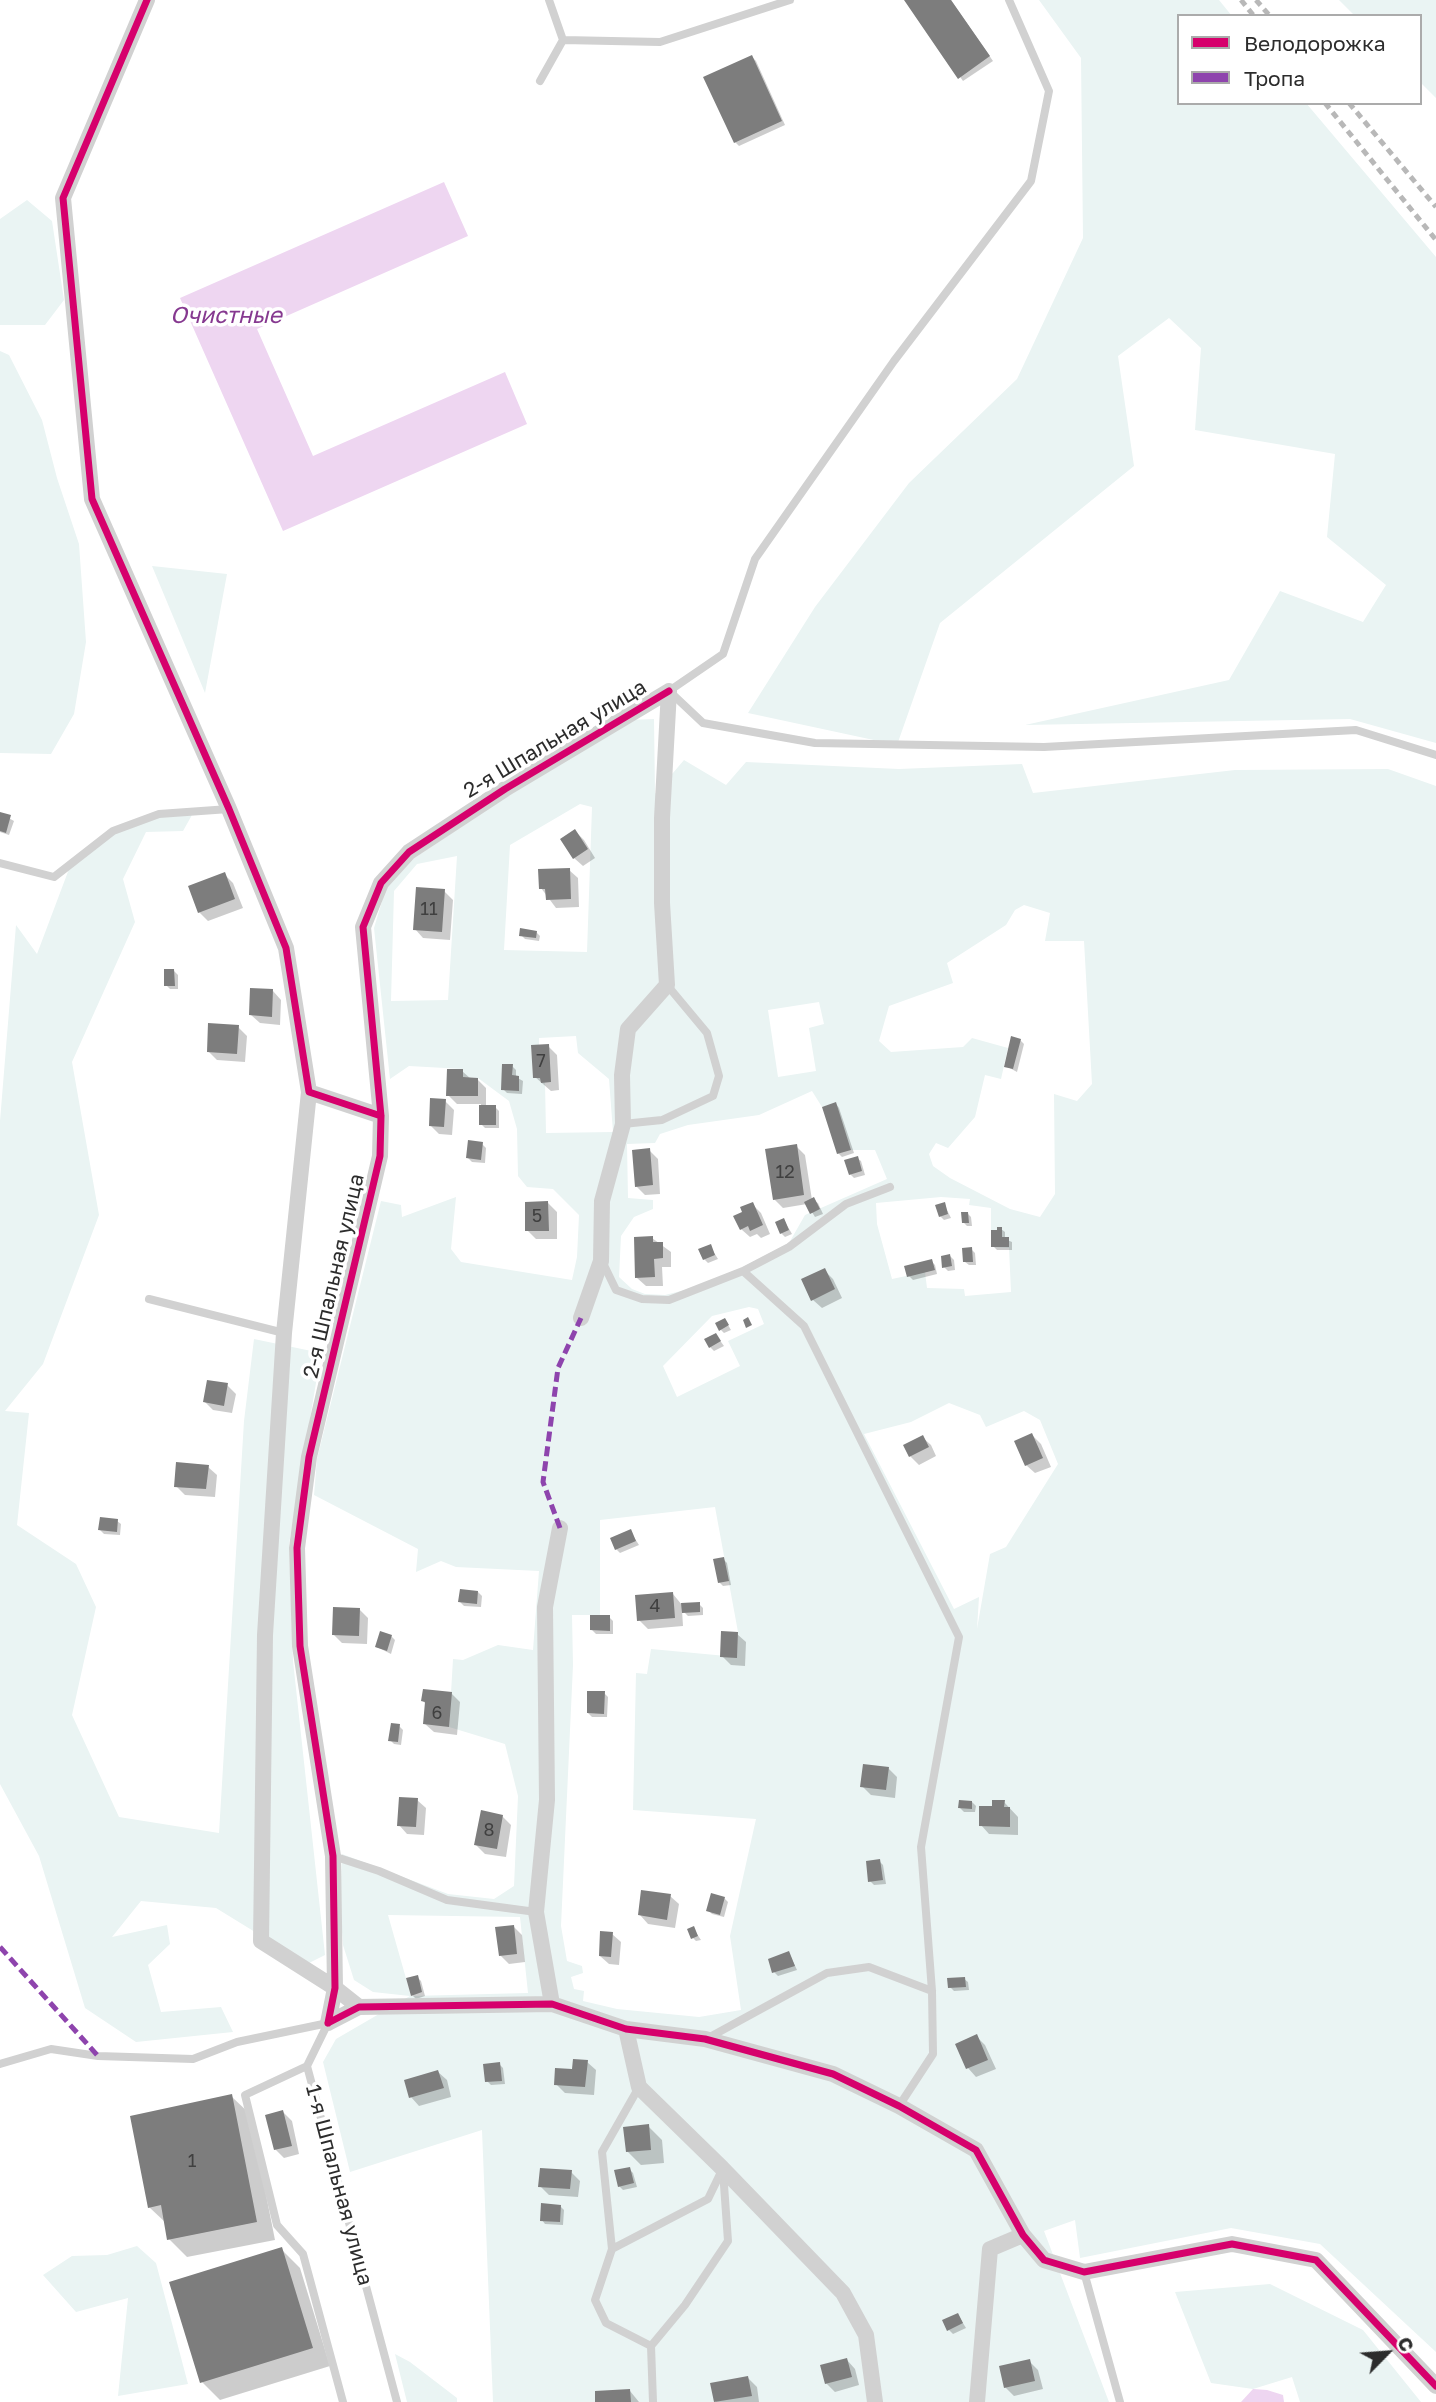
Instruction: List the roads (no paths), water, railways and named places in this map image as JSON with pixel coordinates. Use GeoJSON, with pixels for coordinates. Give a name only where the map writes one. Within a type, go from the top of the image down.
{"type":"FeatureCollection","features":[{"type":"Feature","properties":{"kind":"street"},"geometry":{"type":"LineString","coordinates":[[147,0],[63,198],[92,499],[229,809],[286,948],[309,1092],[284,1333],[265,1635],[261,1941],[335,1988],[359,2007]]}},
{"type":"Feature","properties":{"kind":"street"},"geometry":{"type":"LineString","coordinates":[[581,1318],[601,1261],[602,1201],[623,1124],[622,1075],[628,1029],[667,985],[662,903],[662,818],[668,691]]}},
{"type":"Feature","properties":{"kind":"street","name":"2-я Шпальная улица"},"geometry":{"type":"LineString","coordinates":[[328,2023],[335,1988],[333,1856],[300,1646],[297,1548],[309,1457],[380,1156],[382,1116],[363,927],[381,883],[409,852],[505,789],[668,691]]}},
{"type":"Feature","properties":{"kind":"street"},"geometry":{"type":"LineString","coordinates":[[309,1092],[382,1116]]}},
{"type":"Feature","properties":{"kind":"street"},"geometry":{"type":"LineString","coordinates":[[552,2004],[536,1912],[547,1800],[545,1607],[560,1528]]}},
{"type":"Feature","properties":{"kind":"street"},"geometry":{"type":"LineString","coordinates":[[328,2023],[359,2007],[552,2004],[626,2029],[705,2039],[833,2074],[900,2106],[976,2150],[1023,2235],[1044,2260],[1084,2272],[1232,2244],[1316,2260],[1436,2385]]}},
{"type":"Feature","properties":{"kind":"street"},"geometry":{"type":"LineString","coordinates":[[626,2029],[639,2087],[843,2293],[866,2335],[875,2402]]}},
{"type":"Feature","properties":{"kind":"street"},"geometry":{"type":"LineString","coordinates":[[977,2402],[990,2249],[1023,2235]]}},
{"type":"Feature","properties":{"kind":"lane"},"geometry":{"type":"LineString","coordinates":[[540,81],[563,40],[549,0]]}},
{"type":"Feature","properties":{"kind":"lane"},"geometry":{"type":"LineString","coordinates":[[747,0],[749,12]]}},
{"type":"Feature","properties":{"kind":"lane"},"geometry":{"type":"LineString","coordinates":[[563,40],[660,42],[790,0]]}},
{"type":"Feature","properties":{"kind":"lane"},"geometry":{"type":"LineString","coordinates":[[668,691],[723,654],[755,559],[894,361],[1031,181],[1049,92],[1009,0]]}},
{"type":"Feature","properties":{"kind":"lane","name":"2-я Шпальная улица"},"geometry":{"type":"LineString","coordinates":[[668,691],[703,723],[815,743],[1044,747],[1356,730],[1436,754]]}},
{"type":"Feature","properties":{"kind":"lane"},"geometry":{"type":"LineString","coordinates":[[0,863],[54,877],[113,831],[159,814],[229,809]]}},
{"type":"Feature","properties":{"kind":"lane"},"geometry":{"type":"LineString","coordinates":[[623,1124],[662,1120],[713,1096],[719,1076],[707,1033],[667,985]]}},
{"type":"Feature","properties":{"kind":"lane"},"geometry":{"type":"LineString","coordinates":[[601,1261],[616,1290],[642,1299],[669,1300],[743,1271],[789,1247],[846,1204],[890,1187]]}},
{"type":"Feature","properties":{"kind":"lane"},"geometry":{"type":"LineString","coordinates":[[743,1271],[804,1326],[959,1637],[921,1847],[932,1990],[933,2054],[900,2106]]}},
{"type":"Feature","properties":{"kind":"lane"},"geometry":{"type":"LineString","coordinates":[[149,1299],[284,1333]]}},
{"type":"Feature","properties":{"kind":"lane"},"geometry":{"type":"LineString","coordinates":[[333,1856],[379,1871],[447,1900],[536,1912]]}},
{"type":"Feature","properties":{"kind":"lane"},"geometry":{"type":"LineString","coordinates":[[705,2039],[827,1973],[869,1967],[932,1990]]}},
{"type":"Feature","properties":{"kind":"lane"},"geometry":{"type":"LineString","coordinates":[[0,2064],[51,2049],[98,2056],[193,2059],[237,2042],[328,2023]]}},
{"type":"Feature","properties":{"kind":"lane","name":"1-я Шпальная улица"},"geometry":{"type":"LineString","coordinates":[[328,2023],[307,2066],[397,2402]]}},
{"type":"Feature","properties":{"kind":"lane"},"geometry":{"type":"LineString","coordinates":[[307,2066],[245,2095],[276,2225],[303,2254],[344,2402]]}},
{"type":"Feature","properties":{"kind":"lane"},"geometry":{"type":"LineString","coordinates":[[639,2087],[602,2152],[612,2249],[595,2300],[606,2323],[651,2346]]}},
{"type":"Feature","properties":{"kind":"lane"},"geometry":{"type":"LineString","coordinates":[[612,2249],[708,2199],[722,2168]]}},
{"type":"Feature","properties":{"kind":"lane"},"geometry":{"type":"LineString","coordinates":[[653,2402],[651,2346],[685,2305],[728,2241],[722,2168]]}},
{"type":"Feature","properties":{"kind":"lane"},"geometry":{"type":"LineString","coordinates":[[1084,2272],[1120,2402]]}},
{"type":"Feature","properties":{"kind":"water","name":"Очистные"},"geometry":{"type":"Polygon","coordinates":[[[444,182],[468,236],[257,329],[313,456],[505,372],[527,424],[283,531],[180,298],[444,182]]]}},
{"type":"Feature","properties":{"kind":"water"},"geometry":{"type":"Polygon","coordinates":[[[1253,2389],[1283,2395],[1284,2402],[1241,2402],[1253,2389]]]}},
{"type":"Feature","properties":{"kind":"railway"},"geometry":{"type":"LineString","coordinates":[[1241,0],[1252,14]]}},
{"type":"Feature","properties":{"kind":"railway"},"geometry":{"type":"LineString","coordinates":[[1256,0],[1268,14]]}},
{"type":"Feature","properties":{"kind":"railway"},"geometry":{"type":"LineString","coordinates":[[1327,105],[1436,240]]}},
{"type":"Feature","properties":{"kind":"railway"},"geometry":{"type":"LineString","coordinates":[[1351,105],[1436,207]]}}]}
